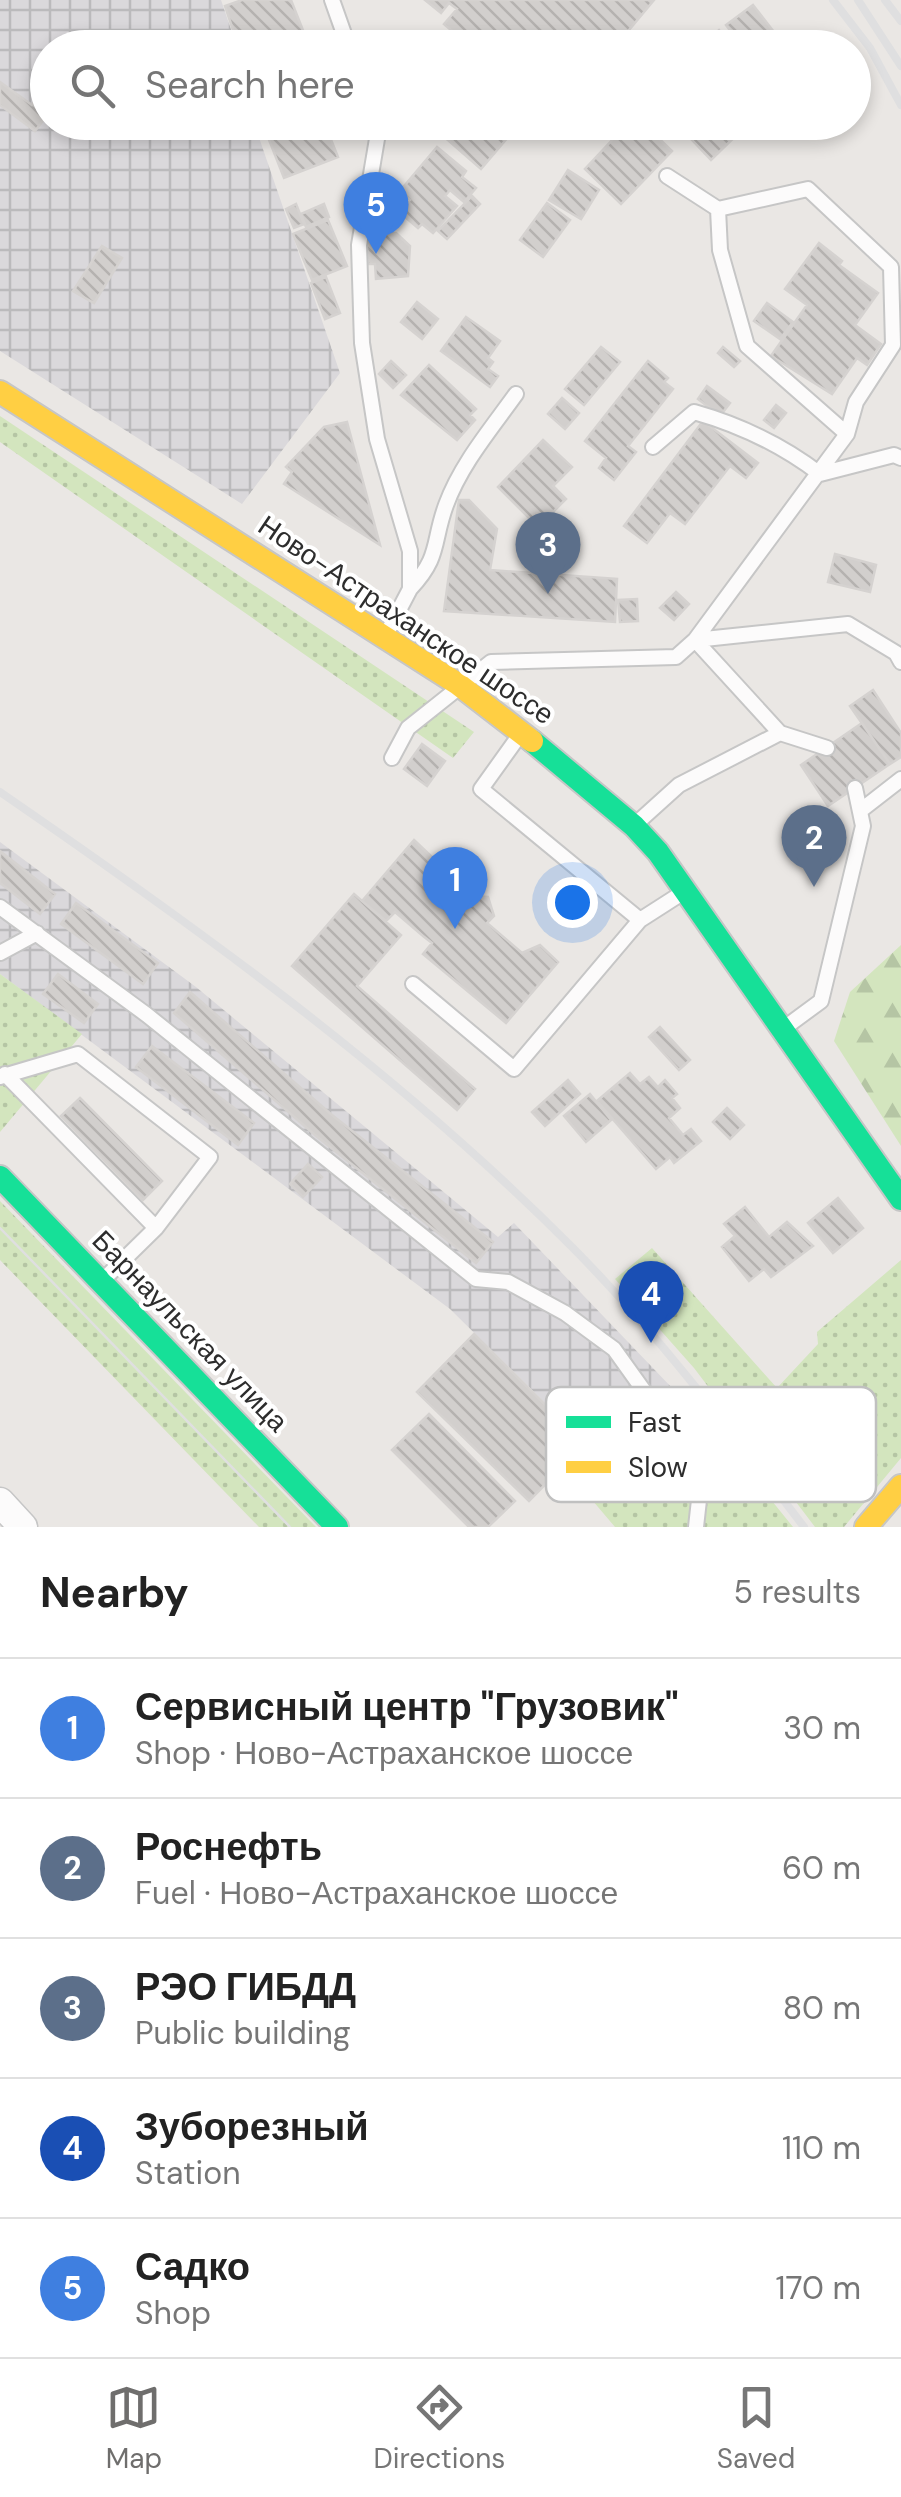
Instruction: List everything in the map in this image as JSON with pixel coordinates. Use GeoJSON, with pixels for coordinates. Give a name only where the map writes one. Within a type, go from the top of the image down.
{"type":"FeatureCollection","features":[{"type":"Feature","properties":{"kind":"main road","name":"Ново-Астраханское шоссе"},"geometry":{"type":"LineString","coordinates":[[0,392],[458,684],[523,732],[634,826],[686,890],[901,1200]]}},
{"type":"Feature","properties":{"kind":"main road","name":"Барнаульская улица"},"geometry":{"type":"LineString","coordinates":[[0,1177],[337,1527]]}},
{"type":"Feature","properties":{"kind":"main road"},"geometry":{"type":"LineString","coordinates":[[866,1527],[901,1486]]}},
{"type":"Feature","properties":{"kind":"street"},"geometry":{"type":"LineString","coordinates":[[0,1502],[23,1527]]}},
{"type":"Feature","properties":{"kind":"lane"},"geometry":{"type":"LineString","coordinates":[[332,0],[343,30]]}},
{"type":"Feature","properties":{"kind":"lane"},"geometry":{"type":"LineString","coordinates":[[377,140],[359,245],[362,343],[377,439],[410,551],[410,589]]}},
{"type":"Feature","properties":{"kind":"lane"},"geometry":{"type":"LineString","coordinates":[[392,758],[408,728],[458,684],[491,662],[676,657],[696,640],[820,474],[847,434],[856,402],[893,345],[890,267],[808,189],[718,210],[667,176]]}},
{"type":"Feature","properties":{"kind":"lane"},"geometry":{"type":"LineString","coordinates":[[718,210],[720,250],[747,346],[847,434]]}},
{"type":"Feature","properties":{"kind":"lane"},"geometry":{"type":"LineString","coordinates":[[385,636],[410,589],[431,566],[446,506],[468,461],[516,394]]}},
{"type":"Feature","properties":{"kind":"lane"},"geometry":{"type":"LineString","coordinates":[[653,447],[694,412],[728,422],[794,454],[820,474]]}},
{"type":"Feature","properties":{"kind":"lane"},"geometry":{"type":"LineString","coordinates":[[820,474],[894,455],[901,458]]}},
{"type":"Feature","properties":{"kind":"lane"},"geometry":{"type":"LineString","coordinates":[[696,640],[848,624],[896,653],[901,662]]}},
{"type":"Feature","properties":{"kind":"lane"},"geometry":{"type":"LineString","coordinates":[[696,640],[780,733],[826,748]]}},
{"type":"Feature","properties":{"kind":"lane"},"geometry":{"type":"LineString","coordinates":[[523,732],[481,789],[640,920]]}},
{"type":"Feature","properties":{"kind":"lane"},"geometry":{"type":"LineString","coordinates":[[634,826],[679,786],[780,733]]}},
{"type":"Feature","properties":{"kind":"lane"},"geometry":{"type":"LineString","coordinates":[[860,812],[901,779]]}},
{"type":"Feature","properties":{"kind":"lane"},"geometry":{"type":"LineString","coordinates":[[782,1030],[821,1000],[862,826],[855,788]]}},
{"type":"Feature","properties":{"kind":"lane"},"geometry":{"type":"LineString","coordinates":[[413,984],[514,1069],[640,920],[686,890]]}},
{"type":"Feature","properties":{"kind":"lane"},"geometry":{"type":"LineString","coordinates":[[0,908],[147,1014],[476,1279],[508,1282],[565,1312],[614,1349],[641,1387]]}},
{"type":"Feature","properties":{"kind":"lane"},"geometry":{"type":"LineString","coordinates":[[0,953],[37,932]]}},
{"type":"Feature","properties":{"kind":"lane"},"geometry":{"type":"LineString","coordinates":[[100,1283],[156,1228],[210,1157],[78,1054],[3,1076],[156,1228]]}},
{"type":"Feature","properties":{"kind":"lane"},"geometry":{"type":"LineString","coordinates":[[696,1527],[699,1502]]}},
{"type":"Feature","properties":{"kind":"shaded area"},"geometry":{"type":"Polygon","coordinates":[[[0,0],[221,0],[231,30],[30,30],[30,140],[260,140],[340,373],[242,504],[0,351],[0,0]]]}},
{"type":"Feature","properties":{"kind":"shaded area"},"geometry":{"type":"Polygon","coordinates":[[[0,842],[196,987],[498,1237],[514,1223],[671,1387],[546,1387],[546,1404],[450,1309],[0,974],[0,842]]]}},
{"type":"Feature","properties":{"kind":"green space"},"geometry":{"type":"Polygon","coordinates":[[[0,416],[474,732],[453,758],[0,442],[0,416]]]}},
{"type":"Feature","properties":{"kind":"green space"},"geometry":{"type":"Polygon","coordinates":[[[901,945],[901,1146],[834,1041],[850,992],[901,945]]]}},
{"type":"Feature","properties":{"kind":"green space"},"geometry":{"type":"Polygon","coordinates":[[[0,974],[82,1034],[0,1132],[0,974]]]}},
{"type":"Feature","properties":{"kind":"green space"},"geometry":{"type":"Polygon","coordinates":[[[0,1201],[316,1527],[259,1527],[0,1260],[0,1201]]]}},
{"type":"Feature","properties":{"kind":"green space"},"geometry":{"type":"Polygon","coordinates":[[[652,1248],[776,1387],[708,1387],[615,1279],[652,1248]]]}},
{"type":"Feature","properties":{"kind":"green space"},"geometry":{"type":"Polygon","coordinates":[[[901,1260],[901,1458],[876,1488],[876,1387],[778,1387],[818,1344],[817,1332],[901,1260]]]}},
{"type":"Feature","properties":{"kind":"green space"},"geometry":{"type":"Polygon","coordinates":[[[594,1502],[773,1502],[793,1527],[615,1527],[594,1502]]]}},
{"type":"Feature","properties":{"kind":"green space"},"geometry":{"type":"Polygon","coordinates":[[[796,1502],[865,1502],[844,1527],[815,1527],[796,1502]]]}},
{"type":"Feature","properties":{"kind":"building"},"geometry":{"type":"Polygon","coordinates":[[[242,0],[291,0],[303,30],[233,30],[225,6],[242,0]]]}},
{"type":"Feature","properties":{"kind":"building"},"geometry":{"type":"Polygon","coordinates":[[[425,0],[654,0],[629,30],[451,30],[444,24],[457,9],[449,3],[441,13],[425,0]]]}},
{"type":"Feature","properties":{"kind":"building"},"geometry":{"type":"Polygon","coordinates":[[[753,5],[772,30],[730,30],[726,25],[753,5]]]}},
{"type":"Feature","properties":{"kind":"building"},"geometry":{"type":"Polygon","coordinates":[[[0,82],[30,104],[30,127],[0,105],[0,82]]]}},
{"type":"Feature","properties":{"kind":"building"},"geometry":{"type":"Polygon","coordinates":[[[269,140],[331,140],[338,157],[284,178],[269,140]]]}},
{"type":"Feature","properties":{"kind":"building"},"geometry":{"type":"Polygon","coordinates":[[[448,140],[506,140],[481,169],[448,140]]]}},
{"type":"Feature","properties":{"kind":"building"},"geometry":{"type":"Polygon","coordinates":[[[612,140],[661,140],[672,151],[621,204],[585,169],[612,140]]]}},
{"type":"Feature","properties":{"kind":"building"},"geometry":{"type":"Polygon","coordinates":[[[692,140],[732,140],[711,160],[692,140]]]}},
{"type":"Feature","properties":{"kind":"building"},"geometry":{"type":"Polygon","coordinates":[[[437,147],[466,171],[462,177],[476,188],[464,202],[450,190],[445,196],[457,206],[433,233],[422,224],[418,228],[399,212],[410,200],[400,191],[437,147]]]}},
{"type":"Feature","properties":{"kind":"building"},"geometry":{"type":"Polygon","coordinates":[[[568,170],[599,190],[581,219],[549,200],[568,170]]]}},
{"type":"Feature","properties":{"kind":"building"},"geometry":{"type":"Polygon","coordinates":[[[472,196],[480,204],[447,239],[438,231],[472,196]]]}},
{"type":"Feature","properties":{"kind":"building"},"geometry":{"type":"Polygon","coordinates":[[[547,203],[570,220],[543,257],[520,240],[547,203]]]}},
{"type":"Feature","properties":{"kind":"building"},"geometry":{"type":"Polygon","coordinates":[[[296,204],[304,224],[294,228],[286,209],[296,204]]]}},
{"type":"Feature","properties":{"kind":"building"},"geometry":{"type":"Polygon","coordinates":[[[324,204],[329,217],[306,227],[301,214],[324,204]]]}},
{"type":"Feature","properties":{"kind":"building"},"geometry":{"type":"Polygon","coordinates":[[[328,220],[347,266],[312,280],[293,234],[328,220]]]}},
{"type":"Feature","properties":{"kind":"building"},"geometry":{"type":"Polygon","coordinates":[[[396,233],[410,246],[408,276],[376,279],[375,264],[368,264],[366,235],[396,233]]]}},
{"type":"Feature","properties":{"kind":"building"},"geometry":{"type":"Polygon","coordinates":[[[819,243],[842,261],[839,265],[878,293],[855,325],[881,344],[867,365],[857,358],[832,394],[771,356],[807,305],[785,289],[819,243]]]}},
{"type":"Feature","properties":{"kind":"building"},"geometry":{"type":"Polygon","coordinates":[[[102,246],[122,258],[94,303],[73,291],[102,246]]]}},
{"type":"Feature","properties":{"kind":"building"},"geometry":{"type":"Polygon","coordinates":[[[326,277],[340,313],[325,319],[311,283],[326,277]]]}},
{"type":"Feature","properties":{"kind":"building"},"geometry":{"type":"Polygon","coordinates":[[[417,302],[438,319],[422,339],[401,322],[417,302]]]}},
{"type":"Feature","properties":{"kind":"building"},"geometry":{"type":"Polygon","coordinates":[[[767,303],[793,322],[780,339],[754,321],[767,303]]]}},
{"type":"Feature","properties":{"kind":"building"},"geometry":{"type":"Polygon","coordinates":[[[466,317],[500,341],[488,358],[493,362],[488,369],[498,376],[490,387],[441,351],[466,317]]]}},
{"type":"Feature","properties":{"kind":"building"},"geometry":{"type":"Polygon","coordinates":[[[601,347],[620,362],[584,405],[565,389],[601,347]]]}},
{"type":"Feature","properties":{"kind":"building"},"geometry":{"type":"Polygon","coordinates":[[[723,347],[740,361],[734,367],[718,353],[723,347]]]}},
{"type":"Feature","properties":{"kind":"building"},"geometry":{"type":"Polygon","coordinates":[[[391,361],[406,375],[393,388],[379,374],[391,361]]]}},
{"type":"Feature","properties":{"kind":"building"},"geometry":{"type":"Polygon","coordinates":[[[648,361],[668,378],[664,382],[673,389],[628,446],[636,452],[614,480],[599,468],[606,458],[585,441],[648,361]]]}},
{"type":"Feature","properties":{"kind":"building"},"geometry":{"type":"Polygon","coordinates":[[[429,365],[476,409],[470,415],[475,420],[457,440],[401,395],[429,365]]]}},
{"type":"Feature","properties":{"kind":"building"},"geometry":{"type":"Polygon","coordinates":[[[707,386],[730,403],[720,416],[698,399],[707,386]]]}},
{"type":"Feature","properties":{"kind":"building"},"geometry":{"type":"Polygon","coordinates":[[[562,398],[579,413],[565,429],[548,414],[562,398]]]}},
{"type":"Feature","properties":{"kind":"building"},"geometry":{"type":"Polygon","coordinates":[[[776,405],[786,413],[774,428],[764,420],[776,405]]]}},
{"type":"Feature","properties":{"kind":"building"},"geometry":{"type":"Polygon","coordinates":[[[703,421],[758,463],[746,478],[730,466],[685,524],[670,513],[647,543],[624,526],[703,421]]]}},
{"type":"Feature","properties":{"kind":"building"},"geometry":{"type":"Polygon","coordinates":[[[347,422],[380,545],[284,484],[292,472],[286,467],[324,427],[347,422]]]}},
{"type":"Feature","properties":{"kind":"building"},"geometry":{"type":"Polygon","coordinates":[[[543,440],[572,467],[553,486],[566,499],[538,527],[498,487],[543,440]]]}},
{"type":"Feature","properties":{"kind":"building"},"geometry":{"type":"Polygon","coordinates":[[[459,500],[469,500],[497,529],[490,570],[617,579],[615,622],[444,611],[459,500]]]}},
{"type":"Feature","properties":{"kind":"building"},"geometry":{"type":"Polygon","coordinates":[[[835,554],[876,565],[870,592],[828,582],[835,554]]]}},
{"type":"Feature","properties":{"kind":"building"},"geometry":{"type":"Polygon","coordinates":[[[676,592],[689,604],[674,620],[660,608],[676,592]]]}},
{"type":"Feature","properties":{"kind":"building"},"geometry":{"type":"Polygon","coordinates":[[[637,599],[638,621],[620,622],[618,600],[637,599]]]}},
{"type":"Feature","properties":{"kind":"building"},"geometry":{"type":"Polygon","coordinates":[[[873,690],[901,733],[901,757],[890,764],[850,706],[873,690]]]}},
{"type":"Feature","properties":{"kind":"building"},"geometry":{"type":"Polygon","coordinates":[[[862,723],[890,764],[828,806],[801,765],[862,723]]]}},
{"type":"Feature","properties":{"kind":"building"},"geometry":{"type":"Polygon","coordinates":[[[422,744],[445,761],[427,786],[404,769],[422,744]]]}},
{"type":"Feature","properties":{"kind":"building"},"geometry":{"type":"Polygon","coordinates":[[[414,840],[432,857],[430,873],[466,903],[471,896],[488,897],[494,916],[487,923],[522,953],[540,945],[558,962],[506,1023],[423,954],[432,943],[395,912],[386,921],[362,901],[414,840]]]}},
{"type":"Feature","properties":{"kind":"building"},"geometry":{"type":"Polygon","coordinates":[[[0,851],[55,894],[40,914],[0,883],[0,851]]]}},
{"type":"Feature","properties":{"kind":"building"},"geometry":{"type":"Polygon","coordinates":[[[354,894],[401,935],[357,986],[475,1089],[457,1110],[292,966],[354,894]]]}},
{"type":"Feature","properties":{"kind":"building"},"geometry":{"type":"Polygon","coordinates":[[[76,903],[158,963],[143,984],[61,924],[76,903]]]}},
{"type":"Feature","properties":{"kind":"building"},"geometry":{"type":"Polygon","coordinates":[[[58,974],[98,1004],[84,1023],[43,994],[58,974]]]}},
{"type":"Feature","properties":{"kind":"building"},"geometry":{"type":"Polygon","coordinates":[[[190,992],[332,1115],[493,1242],[476,1263],[315,1135],[174,1013],[190,992]]]}},
{"type":"Feature","properties":{"kind":"building"},"geometry":{"type":"Polygon","coordinates":[[[660,1027],[690,1060],[679,1070],[649,1037],[660,1027]]]}},
{"type":"Feature","properties":{"kind":"building"},"geometry":{"type":"Polygon","coordinates":[[[152,1046],[254,1123],[238,1145],[136,1067],[152,1046]]]}},
{"type":"Feature","properties":{"kind":"building"},"geometry":{"type":"Polygon","coordinates":[[[630,1073],[640,1084],[649,1077],[658,1087],[665,1080],[677,1094],[672,1098],[680,1108],[669,1118],[683,1135],[691,1129],[701,1141],[674,1163],[670,1157],[656,1169],[597,1101],[630,1073]]]}},
{"type":"Feature","properties":{"kind":"building"},"geometry":{"type":"Polygon","coordinates":[[[568,1080],[580,1094],[545,1126],[532,1112],[568,1080]]]}},
{"type":"Feature","properties":{"kind":"building"},"geometry":{"type":"Polygon","coordinates":[[[590,1094],[611,1120],[586,1142],[564,1116],[590,1094]]]}},
{"type":"Feature","properties":{"kind":"building"},"geometry":{"type":"Polygon","coordinates":[[[80,1098],[162,1181],[143,1200],[61,1116],[80,1098]]]}},
{"type":"Feature","properties":{"kind":"building"},"geometry":{"type":"Polygon","coordinates":[[[727,1108],[744,1125],[730,1139],[713,1122],[727,1108]]]}},
{"type":"Feature","properties":{"kind":"building"},"geometry":{"type":"Polygon","coordinates":[[[308,1164],[322,1177],[303,1197],[290,1184],[308,1164]]]}},
{"type":"Feature","properties":{"kind":"building"},"geometry":{"type":"Polygon","coordinates":[[[838,1198],[863,1228],[833,1253],[808,1223],[838,1198]]]}},
{"type":"Feature","properties":{"kind":"building"},"geometry":{"type":"Polygon","coordinates":[[[745,1207],[769,1237],[787,1222],[813,1246],[771,1277],[764,1269],[749,1281],[722,1247],[735,1236],[724,1224],[745,1207]]]}},
{"type":"Feature","properties":{"kind":"building"},"geometry":{"type":"Polygon","coordinates":[[[474,1334],[546,1405],[546,1484],[529,1501],[417,1392],[474,1334]]]}},
{"type":"Feature","properties":{"kind":"building"},"geometry":{"type":"Polygon","coordinates":[[[429,1414],[515,1501],[488,1527],[469,1527],[392,1450],[429,1414]]]}},
{"type":"Feature","properties":{"kind":"tram line"},"geometry":{"type":"LineString","coordinates":[[0,1228],[290,1527]]}},
{"type":"Feature","properties":{"kind":"railway"},"geometry":{"type":"LineString","coordinates":[[833,0],[856,30]]}},
{"type":"Feature","properties":{"kind":"railway"},"geometry":{"type":"LineString","coordinates":[[858,0],[901,66]]}},
{"type":"Feature","properties":{"kind":"railway"},"geometry":{"type":"LineString","coordinates":[[885,0],[901,21]]}},
{"type":"Feature","properties":{"kind":"railway"},"geometry":{"type":"LineString","coordinates":[[871,50],[901,105]]}},
{"type":"Feature","properties":{"kind":"railway"},"geometry":{"type":"LineString","coordinates":[[0,792],[224,951],[438,1122],[573,1248],[635,1314],[695,1387]]}},
{"type":"Feature","properties":{"kind":"railway"},"geometry":{"type":"LineString","coordinates":[[785,1502],[804,1527]]}},
{"type":"Feature","properties":{"kind":"traffic: fast"},"geometry":{"type":"LineString","coordinates":[[532,741],[634,826],[658,852],[901,1199]]}},
{"type":"Feature","properties":{"kind":"traffic: fast"},"geometry":{"type":"LineString","coordinates":[[0,1177],[337,1527]]}},
{"type":"Feature","properties":{"kind":"traffic: slow"},"geometry":{"type":"LineString","coordinates":[[0,392],[458,684],[532,741]]}},
{"type":"Feature","properties":{"kind":"traffic: slow"},"geometry":{"type":"LineString","coordinates":[[866,1527],[901,1486]]}},
{"type":"Feature","properties":{"kind":"place","name":"Садко"},"geometry":{"type":"Point","coordinates":[376,254]}},
{"type":"Feature","properties":{"kind":"place","name":"РЭО ГИБДД"},"geometry":{"type":"Point","coordinates":[548,594]}},
{"type":"Feature","properties":{"kind":"place","name":"Роснефть"},"geometry":{"type":"Point","coordinates":[814,887]}},
{"type":"Feature","properties":{"kind":"place","name":"Сервисный центр \"Грузовик\""},"geometry":{"type":"Point","coordinates":[455,929]}},
{"type":"Feature","properties":{"kind":"place","name":"Зуборезный"},"geometry":{"type":"Point","coordinates":[651,1343]}}]}
